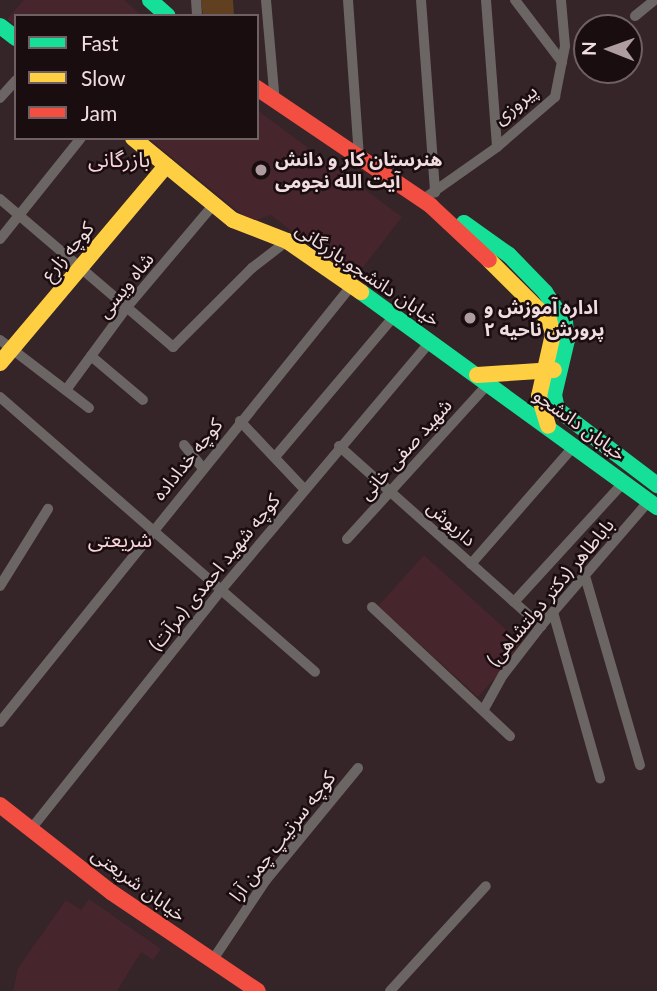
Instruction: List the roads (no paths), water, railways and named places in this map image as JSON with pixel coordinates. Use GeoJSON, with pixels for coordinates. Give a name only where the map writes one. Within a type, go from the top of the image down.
{"type":"FeatureCollection","features":[{"type":"Feature","properties":{"kind":"main road"},"geometry":{"type":"LineString","coordinates":[[150,0],[166,14]]}},
{"type":"Feature","properties":{"kind":"main road"},"geometry":{"type":"LineString","coordinates":[[259,90],[359,157],[429,199],[505,271],[549,320],[553,334],[553,370],[539,396],[548,427]]}},
{"type":"Feature","properties":{"kind":"main road","name":"خیابان دانشجو.بازرگانی"},"geometry":{"type":"LineString","coordinates":[[135,140],[214,204],[261,234],[287,241],[483,379]]}},
{"type":"Feature","properties":{"kind":"main road","name":"کوچه زارع"},"geometry":{"type":"LineString","coordinates":[[0,363],[6,345],[81,268],[166,166]]}},
{"type":"Feature","properties":{"kind":"main road"},"geometry":{"type":"LineString","coordinates":[[483,379],[553,370]]}},
{"type":"Feature","properties":{"kind":"main road","name":"خیابان دانشجو"},"geometry":{"type":"LineString","coordinates":[[553,370],[557,409],[654,479]]}},
{"type":"Feature","properties":{"kind":"main road","name":"خیابان دانشجو"},"geometry":{"type":"LineString","coordinates":[[483,379],[653,504]]}},
{"type":"Feature","properties":{"kind":"main road","name":"خیابان شریعتی"},"geometry":{"type":"LineString","coordinates":[[0,805],[111,892],[258,991]]}},
{"type":"Feature","properties":{"kind":"street"},"geometry":{"type":"LineString","coordinates":[[266,0],[275,102]]}},
{"type":"Feature","properties":{"kind":"street"},"geometry":{"type":"LineString","coordinates":[[348,0],[359,157]]}},
{"type":"Feature","properties":{"kind":"street"},"geometry":{"type":"LineString","coordinates":[[421,0],[429,199]]}},
{"type":"Feature","properties":{"kind":"street"},"geometry":{"type":"LineString","coordinates":[[486,0],[497,147]]}},
{"type":"Feature","properties":{"kind":"street"},"geometry":{"type":"LineString","coordinates":[[515,0],[562,62]]}},
{"type":"Feature","properties":{"kind":"street","name":"پیروزی"},"geometry":{"type":"LineString","coordinates":[[429,199],[497,147],[555,97],[562,62],[561,0]]}},
{"type":"Feature","properties":{"kind":"street"},"geometry":{"type":"LineString","coordinates":[[638,14],[655,0]]}},
{"type":"Feature","properties":{"kind":"street"},"geometry":{"type":"LineString","coordinates":[[0,98],[14,82]]}},
{"type":"Feature","properties":{"kind":"street"},"geometry":{"type":"LineString","coordinates":[[0,239],[79,140]]}},
{"type":"Feature","properties":{"kind":"street"},"geometry":{"type":"LineString","coordinates":[[0,199],[173,346],[252,268],[287,241]]}},
{"type":"Feature","properties":{"kind":"street","name":"شاه ویسی"},"geometry":{"type":"LineString","coordinates":[[66,390],[127,307],[214,204]]}},
{"type":"Feature","properties":{"kind":"street","name":"کوچه خداداده"},"geometry":{"type":"LineString","coordinates":[[0,722],[202,467],[352,285]]}},
{"type":"Feature","properties":{"kind":"street"},"geometry":{"type":"LineString","coordinates":[[275,457],[394,316]]}},
{"type":"Feature","properties":{"kind":"street","name":"کوچه شهید احمدی (مرآت)"},"geometry":{"type":"LineString","coordinates":[[31,829],[303,489],[430,342]]}},
{"type":"Feature","properties":{"kind":"street"},"geometry":{"type":"LineString","coordinates":[[6,345],[89,408]]}},
{"type":"Feature","properties":{"kind":"street"},"geometry":{"type":"LineString","coordinates":[[91,356],[143,400]]}},
{"type":"Feature","properties":{"kind":"street","name":"شهید صفی خانی"},"geometry":{"type":"LineString","coordinates":[[347,539],[390,492],[483,379]]}},
{"type":"Feature","properties":{"kind":"street"},"geometry":{"type":"LineString","coordinates":[[0,397],[315,671]]}},
{"type":"Feature","properties":{"kind":"street"},"geometry":{"type":"LineString","coordinates":[[240,421],[303,489]]}},
{"type":"Feature","properties":{"kind":"street"},"geometry":{"type":"LineString","coordinates":[[184,445],[202,467]]}},
{"type":"Feature","properties":{"kind":"street","name":"داریوش"},"geometry":{"type":"LineString","coordinates":[[339,446],[541,626]]}},
{"type":"Feature","properties":{"kind":"street"},"geometry":{"type":"LineString","coordinates":[[471,564],[574,446]]}},
{"type":"Feature","properties":{"kind":"street"},"geometry":{"type":"LineString","coordinates":[[514,602],[624,482]]}},
{"type":"Feature","properties":{"kind":"street","name":"باباطاهر (دکتر دولتشاهی)"},"geometry":{"type":"LineString","coordinates":[[484,709],[503,675],[541,626],[584,576],[653,504]]}},
{"type":"Feature","properties":{"kind":"street"},"geometry":{"type":"LineString","coordinates":[[1,584],[48,509]]}},
{"type":"Feature","properties":{"kind":"street"},"geometry":{"type":"LineString","coordinates":[[584,576],[640,765]]}},
{"type":"Feature","properties":{"kind":"street"},"geometry":{"type":"LineString","coordinates":[[372,607],[484,709],[510,737]]}},
{"type":"Feature","properties":{"kind":"street"},"geometry":{"type":"LineString","coordinates":[[553,612],[600,778]]}},
{"type":"Feature","properties":{"kind":"street","name":"کوچه سرتیپ چمن آرا"},"geometry":{"type":"LineString","coordinates":[[212,961],[266,880],[358,768]]}},
{"type":"Feature","properties":{"kind":"street"},"geometry":{"type":"LineString","coordinates":[[390,991],[486,886]]}},
{"type":"Feature","properties":{"kind":"place","name":"هنرستان کار و دانش آیت الله نجومی"},"geometry":{"type":"Point","coordinates":[261,170]}},
{"type":"Feature","properties":{"kind":"place","name":"اداره آموزش و پرورش ناحیه ۲"},"geometry":{"type":"Point","coordinates":[470,318]}},
{"type":"Feature","properties":{"kind":"district","name":"بازرگانی"},"geometry":{"type":"Point","coordinates":[119,159]}},
{"type":"Feature","properties":{"kind":"district","name":"شریعتی"},"geometry":{"type":"Point","coordinates":[120,539]}}]}
